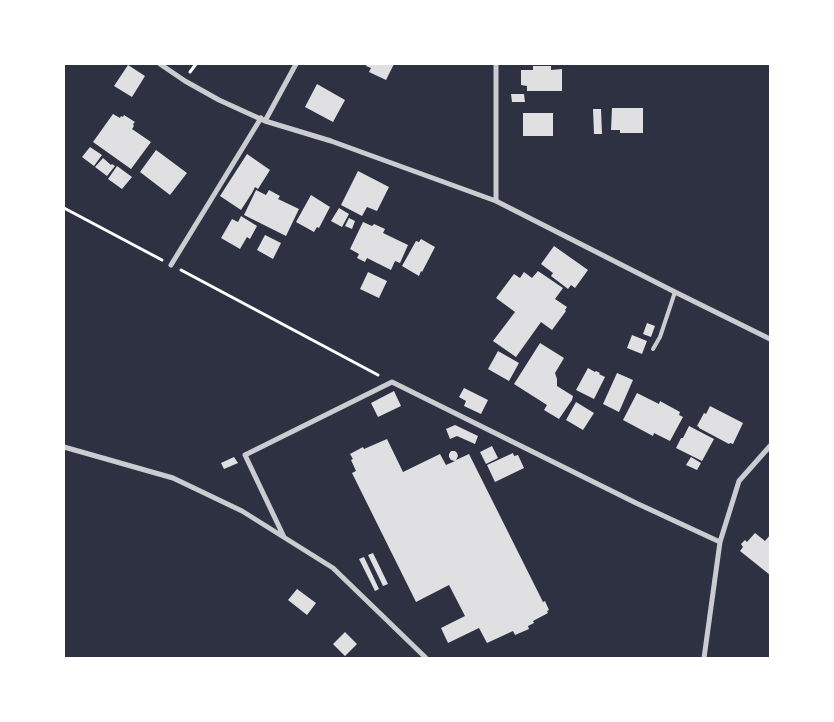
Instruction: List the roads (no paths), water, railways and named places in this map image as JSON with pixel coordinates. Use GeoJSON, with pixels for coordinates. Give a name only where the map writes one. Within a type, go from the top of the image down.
{"type":"FeatureCollection","features":[{"type":"Feature","properties":{"kind":"street"},"geometry":{"type":"LineString","coordinates":[[160,64],[219,100],[263,120],[330,141],[496,201],[770,339]]}},
{"type":"Feature","properties":{"kind":"street"},"geometry":{"type":"LineString","coordinates":[[171,265],[263,120],[296,64]]}},
{"type":"Feature","properties":{"kind":"street"},"geometry":{"type":"LineString","coordinates":[[496,64],[496,201]]}},
{"type":"Feature","properties":{"kind":"street"},"geometry":{"type":"LineString","coordinates":[[284,537],[245,454],[392,382],[636,503],[720,542]]}},
{"type":"Feature","properties":{"kind":"street"},"geometry":{"type":"LineString","coordinates":[[704,658],[720,542],[739,481],[770,446]]}},
{"type":"Feature","properties":{"kind":"street"},"geometry":{"type":"LineString","coordinates":[[64,447],[173,478],[242,510],[334,568],[426,658]]}},
{"type":"Feature","properties":{"kind":"lane"},"geometry":{"type":"LineString","coordinates":[[653,349],[660,337],[675,292]]}}]}
